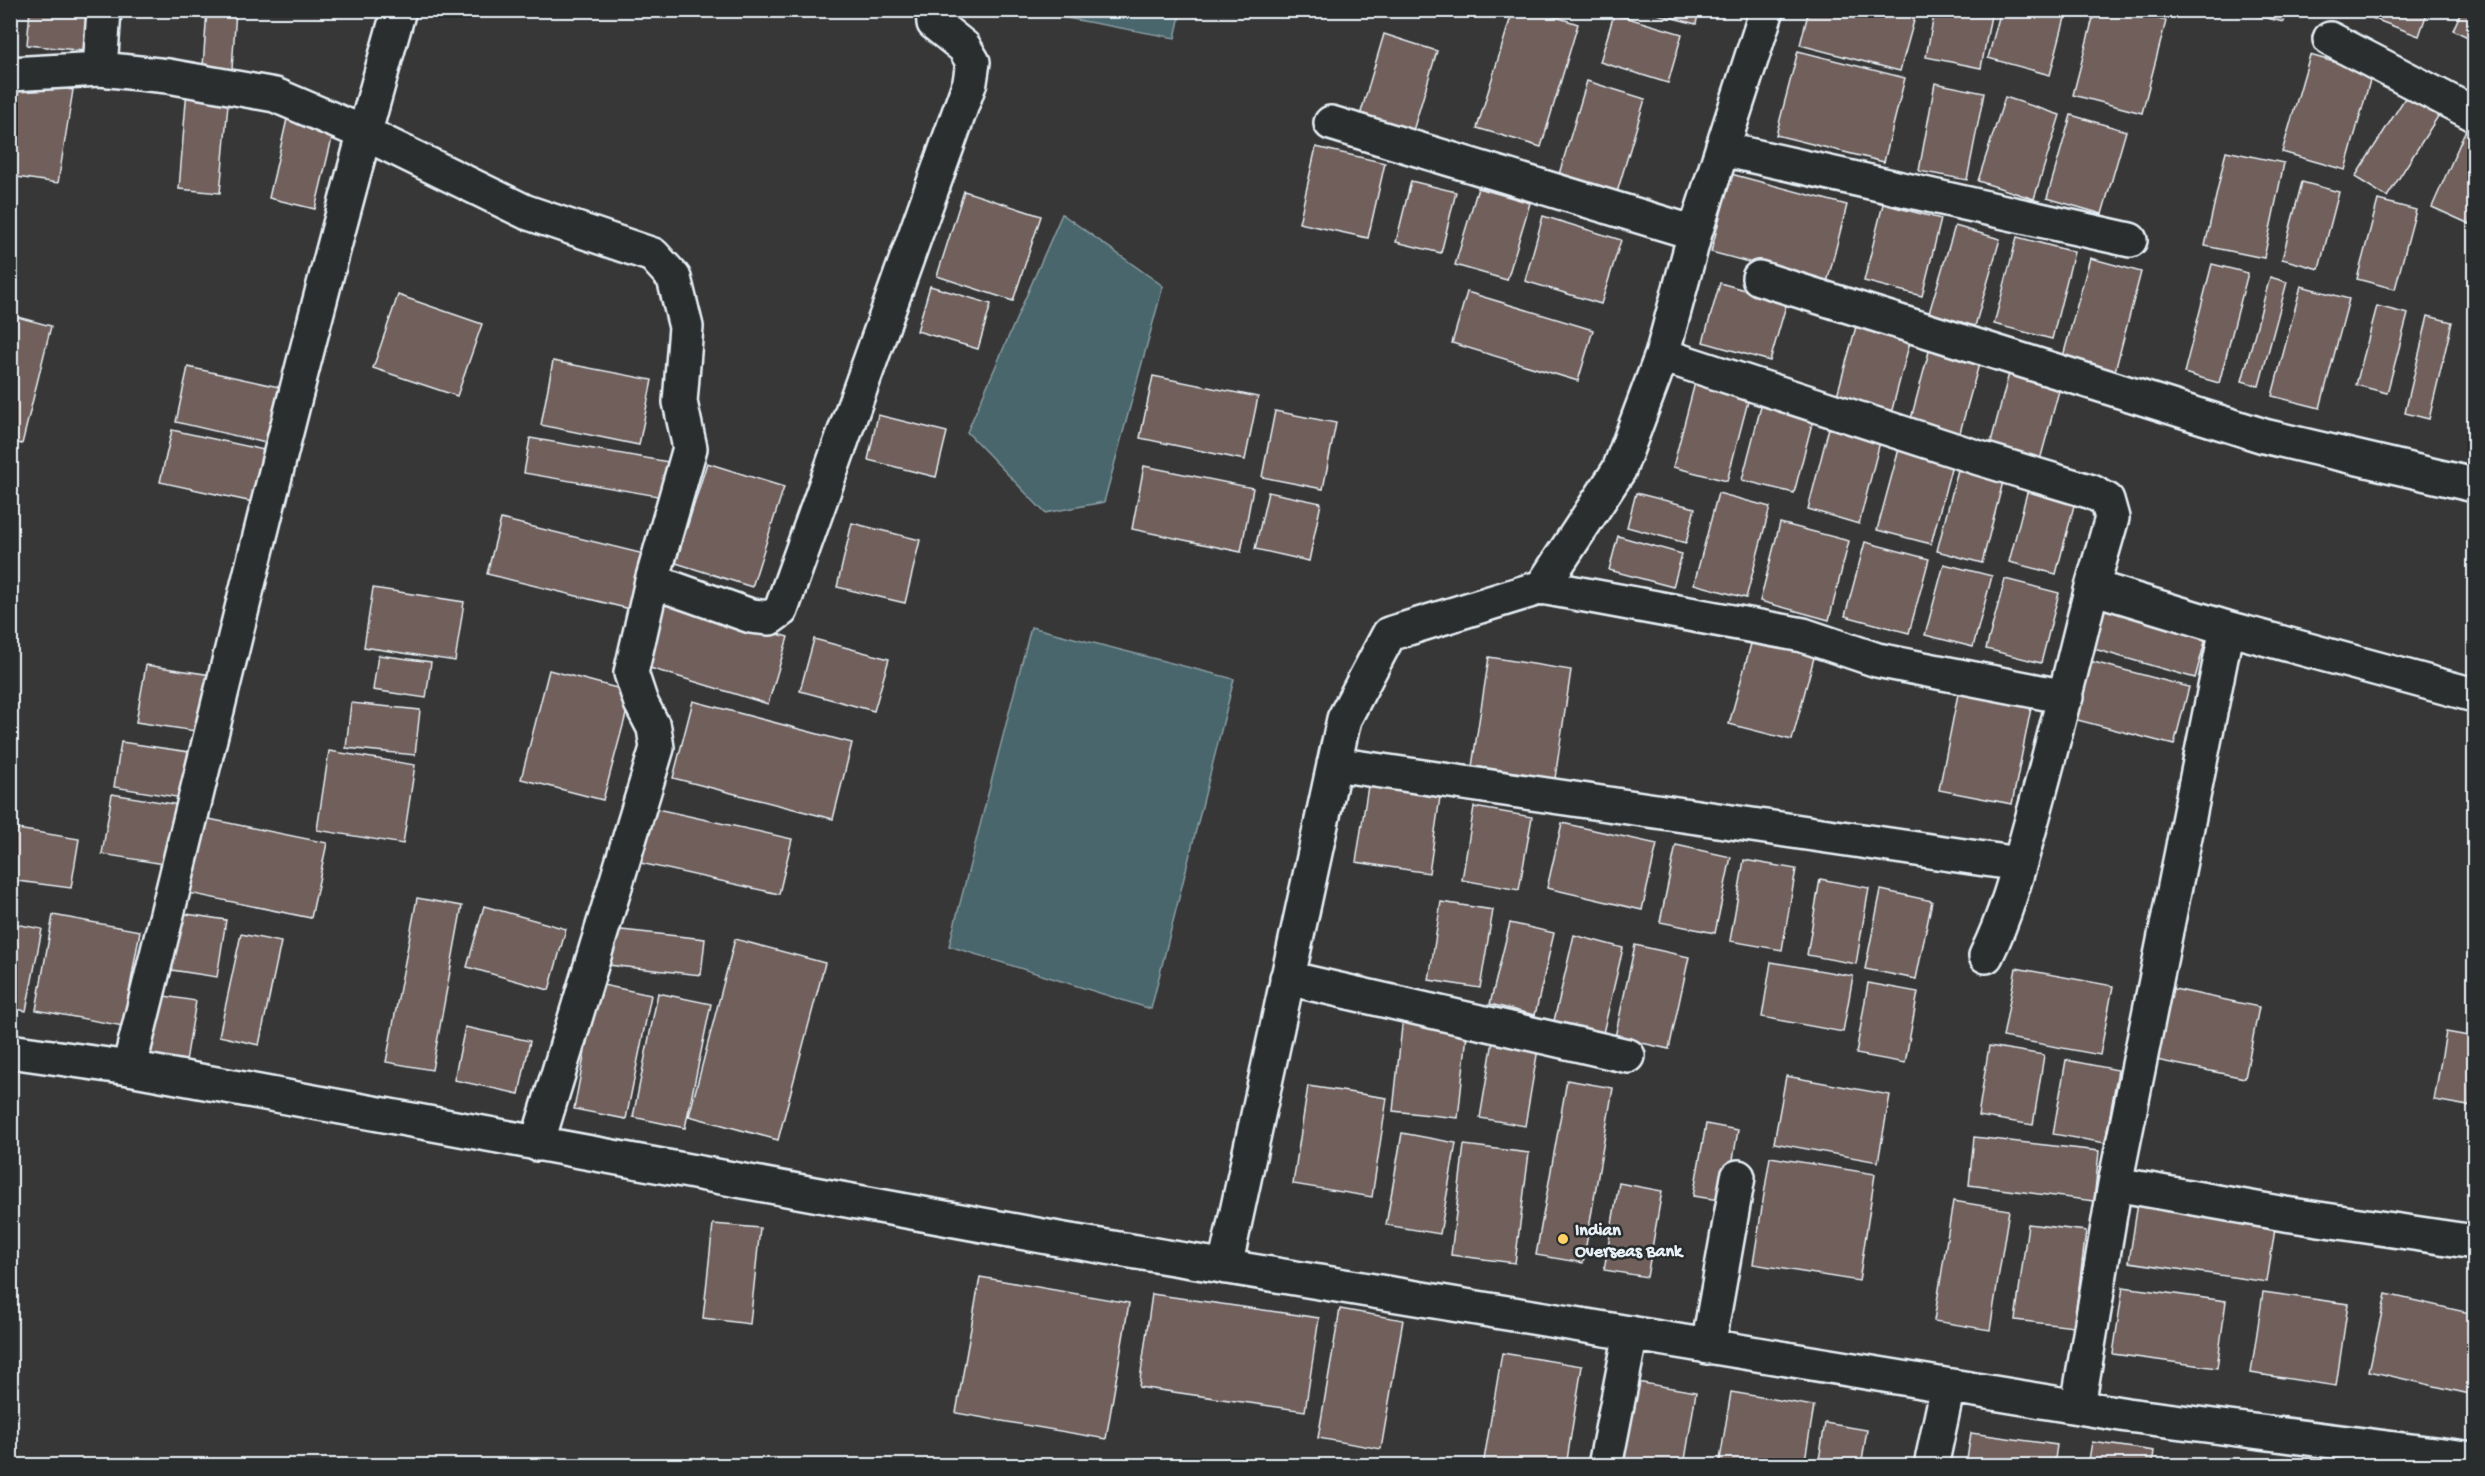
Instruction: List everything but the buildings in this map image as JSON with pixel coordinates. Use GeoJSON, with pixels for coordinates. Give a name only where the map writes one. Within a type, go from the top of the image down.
{"type":"FeatureCollection","features":[{"type":"Feature","properties":{"kind":"street"},"geometry":{"type":"LineString","coordinates":[[100,69],[104,10]]}},
{"type":"Feature","properties":{"kind":"street"},"geometry":{"type":"LineString","coordinates":[[129,1068],[364,133],[399,10]]}},
{"type":"Feature","properties":{"kind":"street"},"geometry":{"type":"LineString","coordinates":[[652,581],[751,616],[770,618],[782,610],[970,82],[973,62],[964,47],[934,23],[933,10]]}},
{"type":"Feature","properties":{"kind":"street"},"geometry":{"type":"LineString","coordinates":[[1542,586],[1619,471],[1662,355],[1695,233],[1767,10]]}},
{"type":"Feature","properties":{"kind":"street"},"geometry":{"type":"LineString","coordinates":[[2330,39],[2475,114]]}},
{"type":"Feature","properties":{"kind":"street"},"geometry":{"type":"LineString","coordinates":[[10,74],[100,69],[168,76],[275,95],[364,133],[526,212],[653,255],[674,278],[686,327],[680,402],[690,448],[652,581],[631,673],[641,703],[654,728],[657,748],[537,1144]]}},
{"type":"Feature","properties":{"kind":"street"},"geometry":{"type":"LineString","coordinates":[[1331,123],[1695,233]]}},
{"type":"Feature","properties":{"kind":"street"},"geometry":{"type":"LineString","coordinates":[[1722,149],[2130,240]]}},
{"type":"Feature","properties":{"kind":"street"},"geometry":{"type":"LineString","coordinates":[[1759,278],[2264,436],[2475,485]]}},
{"type":"Feature","properties":{"kind":"street"},"geometry":{"type":"LineString","coordinates":[[1662,355],[1979,458],[2092,492],[2107,500],[2112,518],[2092,587],[2066,697],[2002,923],[1986,956]]}},
{"type":"Feature","properties":{"kind":"street"},"geometry":{"type":"LineString","coordinates":[[1225,1267],[1344,719],[1389,634],[1542,586],[1803,635],[1877,660],[2066,697]]}},
{"type":"Feature","properties":{"kind":"street"},"geometry":{"type":"LineString","coordinates":[[2092,587],[2227,628],[2475,694]]}},
{"type":"Feature","properties":{"kind":"street"},"geometry":{"type":"LineString","coordinates":[[2078,1406],[2115,1184],[2227,628]]}},
{"type":"Feature","properties":{"kind":"street"},"geometry":{"type":"LineString","coordinates":[[1334,764],[2019,864]]}},
{"type":"Feature","properties":{"kind":"street"},"geometry":{"type":"LineString","coordinates":[[1287,978],[1628,1056]]}},
{"type":"Feature","properties":{"kind":"street"},"geometry":{"type":"LineString","coordinates":[[10,1051],[129,1068],[1064,1240],[1708,1347],[2127,1415],[2475,1459]]}},
{"type":"Feature","properties":{"kind":"street"},"geometry":{"type":"LineString","coordinates":[[1708,1347],[1738,1177]]}},
{"type":"Feature","properties":{"kind":"street"},"geometry":{"type":"LineString","coordinates":[[2115,1184],[2285,1214],[2475,1242]]}},
{"type":"Feature","properties":{"kind":"street"},"geometry":{"type":"LineString","coordinates":[[1605,1466],[1631,1333]]}},
{"type":"Feature","properties":{"kind":"street"},"geometry":{"type":"LineString","coordinates":[[1931,1466],[1948,1386]]}},
{"type":"Feature","properties":{"kind":"water"},"geometry":{"type":"Polygon","coordinates":[[[1028,11],[1181,11],[1175,38],[1028,11]]]}},
{"type":"Feature","properties":{"kind":"water"},"geometry":{"type":"Polygon","coordinates":[[[1062,214],[1163,286],[1104,502],[1045,513],[967,432],[1062,214]]]}},
{"type":"Feature","properties":{"kind":"water"},"geometry":{"type":"Polygon","coordinates":[[[1031,627],[1234,679],[1151,1009],[949,946],[1031,627]]]}},
{"type":"Feature","properties":{"kind":"place","name":"Indian Overseas Bank"},"geometry":{"type":"Point","coordinates":[1563,1239]}}]}
